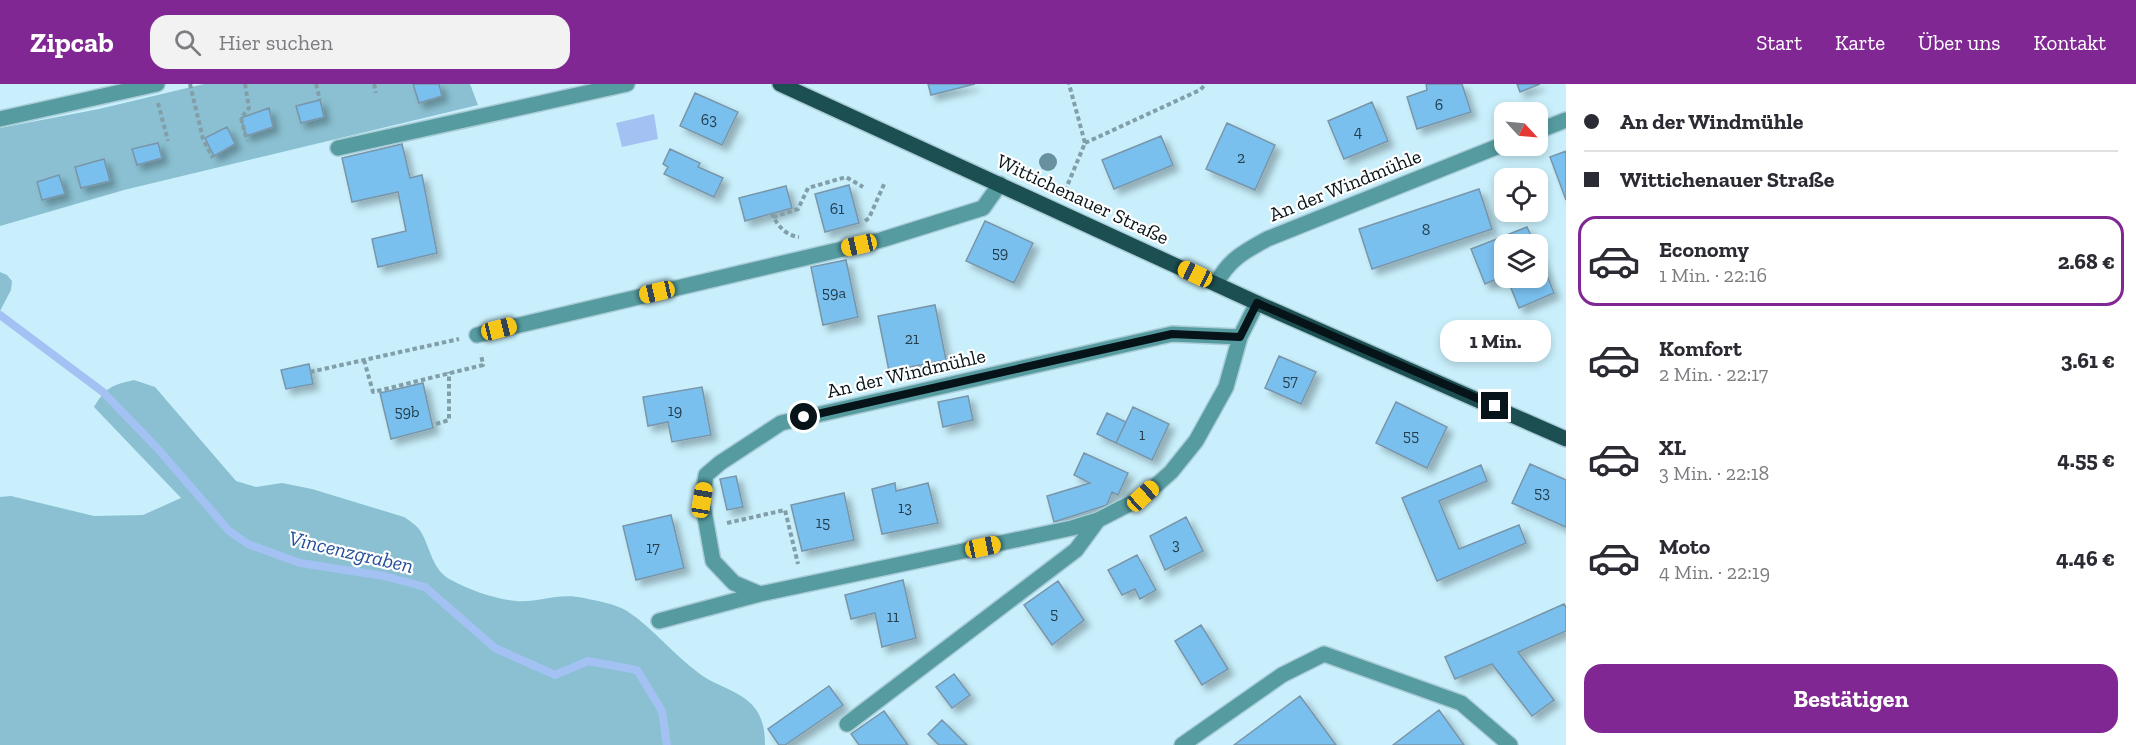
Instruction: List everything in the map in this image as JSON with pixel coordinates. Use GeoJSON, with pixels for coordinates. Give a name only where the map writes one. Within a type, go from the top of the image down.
{"type":"FeatureCollection","features":[{"type":"Feature","properties":{"kind":"main road","name":"Wittichenauer Straße"},"geometry":{"type":"LineString","coordinates":[[789,86],[1257,303],[1566,439]]}},
{"type":"Feature","properties":{"kind":"street"},"geometry":{"type":"LineString","coordinates":[[0,119],[155,84]]}},
{"type":"Feature","properties":{"kind":"street"},"geometry":{"type":"LineString","coordinates":[[338,148],[627,84]]}},
{"type":"Feature","properties":{"kind":"street"},"geometry":{"type":"LineString","coordinates":[[1548,127],[1566,120]]}},
{"type":"Feature","properties":{"kind":"street","name":"An der Windmühle"},"geometry":{"type":"LineString","coordinates":[[1216,284],[1236,256],[1267,239],[1494,148]]}},
{"type":"Feature","properties":{"kind":"street"},"geometry":{"type":"LineString","coordinates":[[477,335],[881,240],[983,208],[1000,184]]}},
{"type":"Feature","properties":{"kind":"street"},"geometry":{"type":"LineString","coordinates":[[659,621],[760,594],[1072,528],[1098,520],[1143,496],[1171,472],[1196,441],[1226,387],[1240,337],[1257,303]]}},
{"type":"Feature","properties":{"kind":"street","name":"An der Windmühle"},"geometry":{"type":"LineString","coordinates":[[760,594],[734,583],[712,561],[702,500],[706,475],[720,463],[781,423],[1172,334],[1240,337]]}},
{"type":"Feature","properties":{"kind":"street"},"geometry":{"type":"LineString","coordinates":[[848,724],[1076,550],[1098,520]]}},
{"type":"Feature","properties":{"kind":"street"},"geometry":{"type":"LineString","coordinates":[[1182,745],[1281,675],[1324,654],[1461,703],[1510,745]]}},
{"type":"Feature","properties":{"kind":"path"},"geometry":{"type":"LineString","coordinates":[[155,84],[168,141]]}},
{"type":"Feature","properties":{"kind":"path"},"geometry":{"type":"LineString","coordinates":[[190,84],[203,140],[213,158]]}},
{"type":"Feature","properties":{"kind":"path"},"geometry":{"type":"LineString","coordinates":[[245,84],[249,108],[241,118],[248,141]]}},
{"type":"Feature","properties":{"kind":"path"},"geometry":{"type":"LineString","coordinates":[[316,84],[320,100]]}},
{"type":"Feature","properties":{"kind":"path"},"geometry":{"type":"LineString","coordinates":[[374,84],[376,93]]}},
{"type":"Feature","properties":{"kind":"path"},"geometry":{"type":"LineString","coordinates":[[1065,191],[1085,143],[1069,84]]}},
{"type":"Feature","properties":{"kind":"path"},"geometry":{"type":"LineString","coordinates":[[1085,143],[1200,90],[1206,84]]}},
{"type":"Feature","properties":{"kind":"path"},"geometry":{"type":"LineString","coordinates":[[801,237],[790,236],[779,226],[772,215],[798,209],[808,188],[846,177],[863,187]]}},
{"type":"Feature","properties":{"kind":"path"},"geometry":{"type":"LineString","coordinates":[[860,226],[869,218],[885,182]]}},
{"type":"Feature","properties":{"kind":"path"},"geometry":{"type":"LineString","coordinates":[[310,372],[364,360],[477,335],[483,365],[373,392],[364,360]]}},
{"type":"Feature","properties":{"kind":"path"},"geometry":{"type":"LineString","coordinates":[[436,424],[448,420],[449,372]]}},
{"type":"Feature","properties":{"kind":"path"},"geometry":{"type":"LineString","coordinates":[[706,529],[785,510],[804,585]]}},
{"type":"Feature","properties":{"kind":"shaded area"},"geometry":{"type":"Polygon","coordinates":[[[204,84],[470,84],[478,105],[124,190],[0,226],[0,128],[99,109],[204,84]]]}},
{"type":"Feature","properties":{"kind":"shaded area"},"geometry":{"type":"Polygon","coordinates":[[[654,114],[658,139],[622,147],[616,123],[654,114]]]}},
{"type":"Feature","properties":{"kind":"shaded area"},"geometry":{"type":"Polygon","coordinates":[[[0,272],[12,281],[11,290],[0,311],[0,272]]]}},
{"type":"Feature","properties":{"kind":"shaded area"},"geometry":{"type":"Polygon","coordinates":[[[134,380],[155,387],[236,481],[256,487],[282,483],[312,489],[404,517],[419,530],[436,565],[445,576],[482,594],[516,601],[575,596],[617,606],[627,611],[646,625],[700,674],[749,701],[761,720],[765,745],[0,745],[0,497],[11,496],[94,516],[143,515],[181,498],[94,407],[110,388],[134,380]]]}},
{"type":"Feature","properties":{"kind":"building"},"geometry":{"type":"Polygon","coordinates":[[[413,84],[439,84],[442,96],[419,103],[413,84]]]}},
{"type":"Feature","properties":{"kind":"building"},"geometry":{"type":"Polygon","coordinates":[[[928,84],[975,84],[931,95],[928,84]]]}},
{"type":"Feature","properties":{"kind":"building"},"geometry":{"type":"Polygon","coordinates":[[[1426,84],[1462,84],[1471,112],[1417,129],[1407,97],[1427,90],[1426,84]]]}},
{"type":"Feature","properties":{"kind":"building"},"geometry":{"type":"Polygon","coordinates":[[[1517,84],[1540,84],[1520,92],[1517,84]]]}},
{"type":"Feature","properties":{"kind":"building"},"geometry":{"type":"Polygon","coordinates":[[[695,93],[738,112],[722,145],[680,126],[695,93]]]}},
{"type":"Feature","properties":{"kind":"building"},"geometry":{"type":"Polygon","coordinates":[[[320,100],[324,117],[301,123],[296,106],[320,100]]]}},
{"type":"Feature","properties":{"kind":"building"},"geometry":{"type":"Polygon","coordinates":[[[1372,102],[1388,141],[1344,159],[1328,121],[1372,102]]]}},
{"type":"Feature","properties":{"kind":"building"},"geometry":{"type":"Polygon","coordinates":[[[269,108],[273,127],[246,136],[241,118],[269,108]]]}},
{"type":"Feature","properties":{"kind":"building"},"geometry":{"type":"Polygon","coordinates":[[[1227,123],[1275,145],[1255,190],[1206,169],[1227,123]]]}},
{"type":"Feature","properties":{"kind":"building"},"geometry":{"type":"Polygon","coordinates":[[[227,127],[235,144],[214,156],[205,138],[227,127]]]}},
{"type":"Feature","properties":{"kind":"building"},"geometry":{"type":"Polygon","coordinates":[[[1161,136],[1173,165],[1114,189],[1102,160],[1161,136]]]}},
{"type":"Feature","properties":{"kind":"building"},"geometry":{"type":"Polygon","coordinates":[[[158,143],[162,158],[137,165],[132,149],[158,143]]]}},
{"type":"Feature","properties":{"kind":"building"},"geometry":{"type":"Polygon","coordinates":[[[402,144],[410,178],[422,175],[437,253],[378,267],[372,239],[406,231],[398,192],[352,202],[342,158],[402,144]]]}},
{"type":"Feature","properties":{"kind":"building"},"geometry":{"type":"Polygon","coordinates":[[[670,149],[700,163],[698,167],[723,178],[714,197],[664,174],[668,167],[663,164],[670,149]]]}},
{"type":"Feature","properties":{"kind":"building"},"geometry":{"type":"Polygon","coordinates":[[[1566,151],[1566,200],[1550,157],[1566,151]]]}},
{"type":"Feature","properties":{"kind":"building"},"geometry":{"type":"Polygon","coordinates":[[[104,159],[110,181],[81,188],[75,167],[104,159]]]}},
{"type":"Feature","properties":{"kind":"building"},"geometry":{"type":"Polygon","coordinates":[[[59,175],[65,194],[42,200],[37,182],[59,175]]]}},
{"type":"Feature","properties":{"kind":"building"},"geometry":{"type":"Polygon","coordinates":[[[849,185],[859,223],[825,232],[815,194],[849,185]]]}},
{"type":"Feature","properties":{"kind":"building"},"geometry":{"type":"Polygon","coordinates":[[[786,186],[792,208],[745,221],[739,198],[786,186]]]}},
{"type":"Feature","properties":{"kind":"building"},"geometry":{"type":"Polygon","coordinates":[[[1479,189],[1492,229],[1372,269],[1359,229],[1479,189]]]}},
{"type":"Feature","properties":{"kind":"building"},"geometry":{"type":"Polygon","coordinates":[[[985,221],[1033,243],[1014,283],[966,261],[985,221]]]}},
{"type":"Feature","properties":{"kind":"building"},"geometry":{"type":"Polygon","coordinates":[[[1527,227],[1530,234],[1509,234],[1527,227]]]}},
{"type":"Feature","properties":{"kind":"building"},"geometry":{"type":"Polygon","coordinates":[[[1494,240],[1494,280],[1485,284],[1471,249],[1494,240]]]}},
{"type":"Feature","properties":{"kind":"building"},"geometry":{"type":"Polygon","coordinates":[[[846,260],[858,317],[823,325],[811,267],[846,260]]]}},
{"type":"Feature","properties":{"kind":"building"},"geometry":{"type":"Polygon","coordinates":[[[1548,278],[1554,293],[1519,308],[1511,288],[1548,288],[1548,278]]]}},
{"type":"Feature","properties":{"kind":"building"},"geometry":{"type":"Polygon","coordinates":[[[935,305],[946,360],[889,371],[878,316],[935,305]]]}},
{"type":"Feature","properties":{"kind":"building"},"geometry":{"type":"Polygon","coordinates":[[[1279,356],[1316,372],[1301,404],[1265,388],[1279,356]]]}},
{"type":"Feature","properties":{"kind":"building"},"geometry":{"type":"Polygon","coordinates":[[[309,364],[313,384],[286,389],[281,370],[309,364]]]}},
{"type":"Feature","properties":{"kind":"building"},"geometry":{"type":"Polygon","coordinates":[[[423,383],[433,428],[391,439],[380,393],[423,383]]]}},
{"type":"Feature","properties":{"kind":"building"},"geometry":{"type":"Polygon","coordinates":[[[702,387],[711,435],[672,442],[668,422],[648,426],[643,397],[702,387]]]}},
{"type":"Feature","properties":{"kind":"building"},"geometry":{"type":"Polygon","coordinates":[[[968,396],[973,420],[943,427],[938,402],[968,396]]]}},
{"type":"Feature","properties":{"kind":"building"},"geometry":{"type":"Polygon","coordinates":[[[1396,402],[1447,427],[1427,468],[1376,443],[1396,402]]]}},
{"type":"Feature","properties":{"kind":"building"},"geometry":{"type":"Polygon","coordinates":[[[1133,407],[1169,424],[1152,460],[1116,443],[1133,407]]]}},
{"type":"Feature","properties":{"kind":"building"},"geometry":{"type":"Polygon","coordinates":[[[1107,413],[1126,422],[1116,443],[1097,434],[1107,413]]]}},
{"type":"Feature","properties":{"kind":"building"},"geometry":{"type":"Polygon","coordinates":[[[1084,453],[1128,473],[1118,495],[1112,492],[1107,505],[1054,522],[1047,496],[1090,483],[1074,475],[1084,453]]]}},
{"type":"Feature","properties":{"kind":"building"},"geometry":{"type":"Polygon","coordinates":[[[1530,464],[1566,480],[1566,527],[1512,503],[1530,464]]]}},
{"type":"Feature","properties":{"kind":"building"},"geometry":{"type":"Polygon","coordinates":[[[1481,465],[1487,481],[1439,501],[1459,549],[1519,525],[1526,543],[1437,581],[1402,498],[1481,465]]]}},
{"type":"Feature","properties":{"kind":"building"},"geometry":{"type":"Polygon","coordinates":[[[736,476],[743,507],[727,510],[720,479],[736,476]]]}},
{"type":"Feature","properties":{"kind":"building"},"geometry":{"type":"Polygon","coordinates":[[[895,483],[896,491],[928,483],[938,523],[882,534],[872,489],[895,483]]]}},
{"type":"Feature","properties":{"kind":"building"},"geometry":{"type":"Polygon","coordinates":[[[844,493],[854,540],[802,551],[791,505],[844,493]]]}},
{"type":"Feature","properties":{"kind":"building"},"geometry":{"type":"Polygon","coordinates":[[[671,515],[684,568],[636,580],[623,526],[671,515]]]}},
{"type":"Feature","properties":{"kind":"building"},"geometry":{"type":"Polygon","coordinates":[[[1186,517],[1203,551],[1165,570],[1150,536],[1186,517]]]}},
{"type":"Feature","properties":{"kind":"building"},"geometry":{"type":"Polygon","coordinates":[[[1137,555],[1156,590],[1140,599],[1135,589],[1122,595],[1108,570],[1137,555]]]}},
{"type":"Feature","properties":{"kind":"building"},"geometry":{"type":"Polygon","coordinates":[[[903,580],[916,638],[882,647],[875,613],[851,619],[845,595],[903,580]]]}},
{"type":"Feature","properties":{"kind":"building"},"geometry":{"type":"Polygon","coordinates":[[[1058,581],[1084,620],[1052,645],[1024,605],[1058,581]]]}},
{"type":"Feature","properties":{"kind":"building"},"geometry":{"type":"Polygon","coordinates":[[[1564,604],[1566,631],[1518,652],[1554,700],[1532,716],[1492,664],[1455,679],[1445,657],[1564,604]]]}},
{"type":"Feature","properties":{"kind":"building"},"geometry":{"type":"Polygon","coordinates":[[[1201,625],[1228,669],[1202,685],[1175,641],[1201,625]]]}},
{"type":"Feature","properties":{"kind":"building"},"geometry":{"type":"Polygon","coordinates":[[[954,674],[970,695],[952,708],[936,687],[954,674]]]}},
{"type":"Feature","properties":{"kind":"building"},"geometry":{"type":"Polygon","coordinates":[[[829,686],[843,705],[785,745],[779,745],[768,729],[829,686]]]}},
{"type":"Feature","properties":{"kind":"building"},"geometry":{"type":"Polygon","coordinates":[[[1300,696],[1336,745],[1234,745],[1300,696]]]}},
{"type":"Feature","properties":{"kind":"building"},"geometry":{"type":"Polygon","coordinates":[[[1439,710],[1464,745],[1393,745],[1439,710]]]}},
{"type":"Feature","properties":{"kind":"building"},"geometry":{"type":"Polygon","coordinates":[[[884,711],[908,745],[859,745],[851,734],[884,711]]]}},
{"type":"Feature","properties":{"kind":"building"},"geometry":{"type":"Polygon","coordinates":[[[942,720],[967,745],[939,745],[928,734],[942,720]]]}},
{"type":"Feature","properties":{"kind":"waterway","name":"Vincenzgraben"},"geometry":{"type":"LineString","coordinates":[[0,315],[103,392],[158,449],[229,531],[248,544],[300,563],[384,576],[425,587],[495,648],[555,675],[588,661],[637,670],[662,711],[667,745]]}},
{"type":"Feature","properties":{"kind":"route"},"geometry":{"type":"LineString","coordinates":[[804,417],[1172,334],[1240,337],[1257,303],[1495,406]]}}]}
